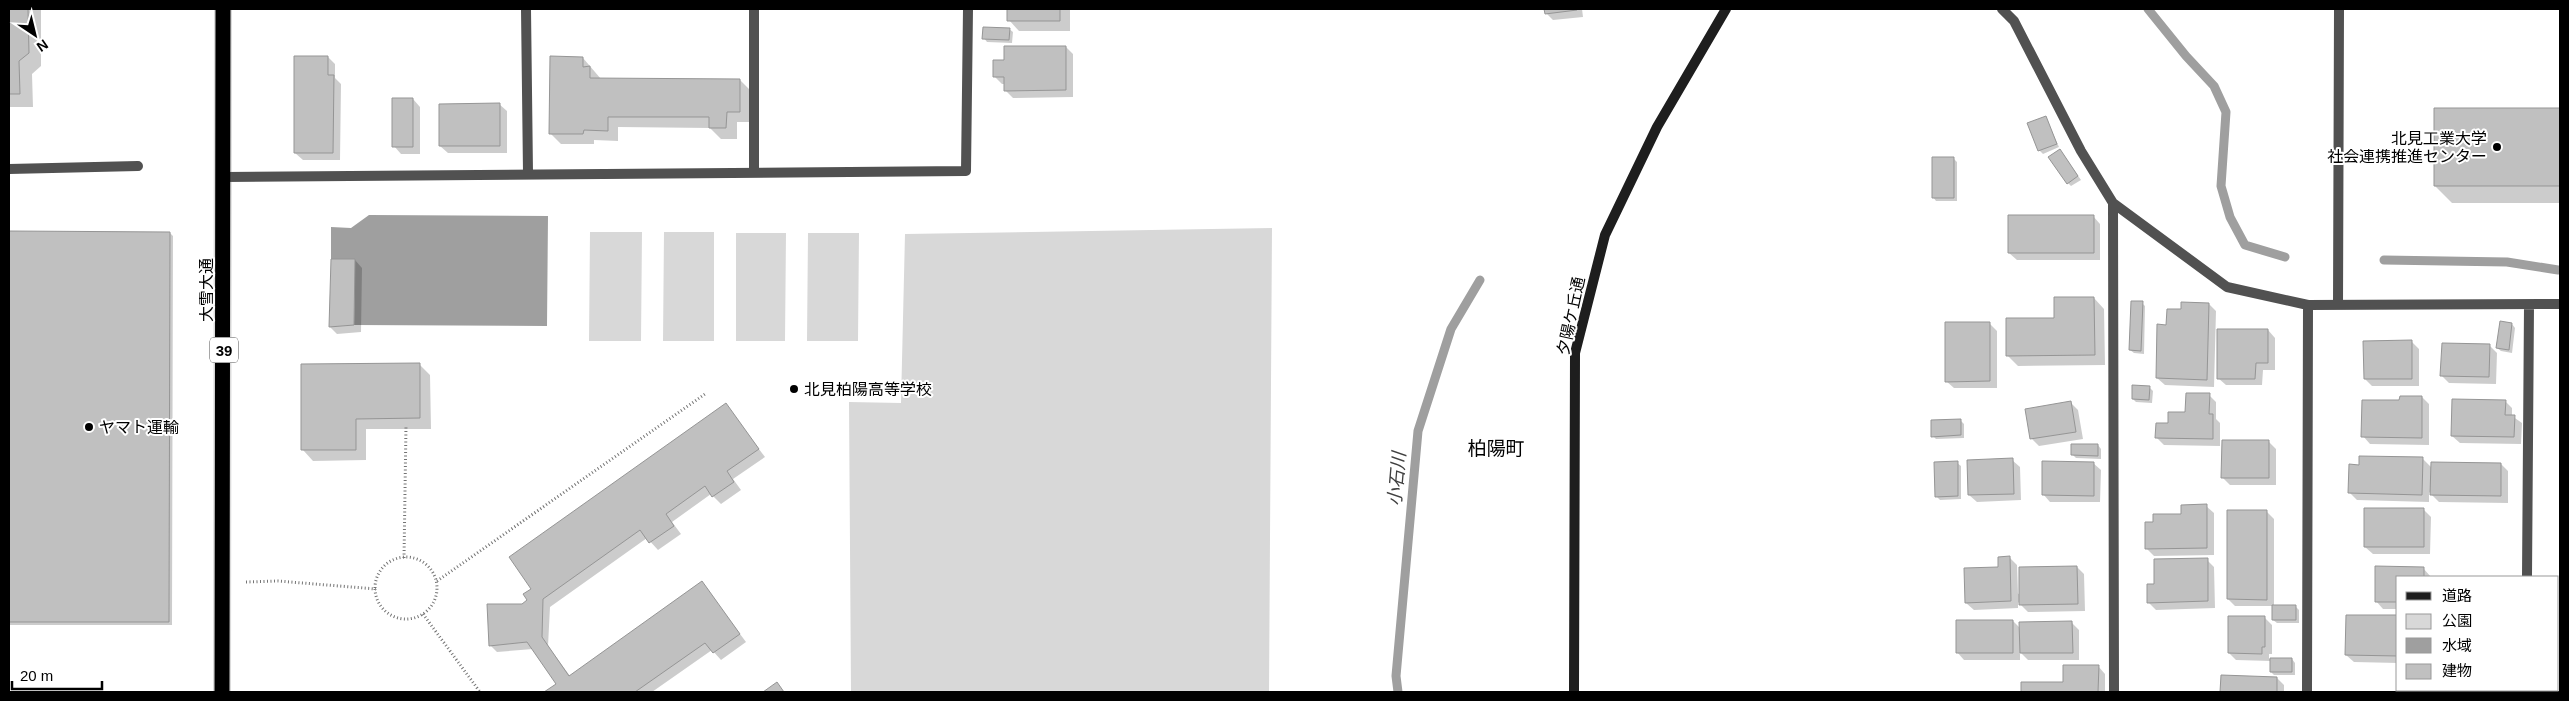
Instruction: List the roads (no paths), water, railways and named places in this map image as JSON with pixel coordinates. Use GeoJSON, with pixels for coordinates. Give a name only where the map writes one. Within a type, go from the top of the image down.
{"type":"FeatureCollection","features":[{"type":"Feature","properties":{"kind":"highway","name":"大雪大通"},"geometry":{"type":"LineString","coordinates":[[222,692],[223,9]]}},
{"type":"Feature","properties":{"kind":"street"},"geometry":{"type":"LineString","coordinates":[[526,9],[528,173]]}},
{"type":"Feature","properties":{"kind":"street"},"geometry":{"type":"LineString","coordinates":[[754,9],[754,171]]}},
{"type":"Feature","properties":{"kind":"street"},"geometry":{"type":"LineString","coordinates":[[224,177],[754,171],[966,171],[968,9]]}},
{"type":"Feature","properties":{"kind":"street","name":"夕陽ケ丘通"},"geometry":{"type":"LineString","coordinates":[[1574,692],[1575,353],[1604,235],[1657,127],[1726,9]]}},
{"type":"Feature","properties":{"kind":"street"},"geometry":{"type":"LineString","coordinates":[[2002,9],[2014,21],[2081,151],[2113,203],[2227,287],[2308,305],[2529,306],[2560,304]]}},
{"type":"Feature","properties":{"kind":"street"},"geometry":{"type":"LineString","coordinates":[[2338,305],[2339,9]]}},
{"type":"Feature","properties":{"kind":"street"},"geometry":{"type":"LineString","coordinates":[[9,169],[138,166]]}},
{"type":"Feature","properties":{"kind":"street"},"geometry":{"type":"LineString","coordinates":[[2113,203],[2114,692]]}},
{"type":"Feature","properties":{"kind":"street"},"geometry":{"type":"LineString","coordinates":[[2307,692],[2308,305]]}},
{"type":"Feature","properties":{"kind":"street"},"geometry":{"type":"LineString","coordinates":[[2527,576],[2529,306]]}},
{"type":"Feature","properties":{"kind":"water"},"geometry":{"type":"Polygon","coordinates":[[[369,215],[548,216],[547,326],[354,325],[355,259],[331,259],[331,227],[351,228],[369,215]]]}},
{"type":"Feature","properties":{"kind":"waterway"},"geometry":{"type":"LineString","coordinates":[[2148,9],[2186,56],[2214,86],[2226,112],[2221,186],[2230,217],[2245,245],[2285,257]]}},
{"type":"Feature","properties":{"kind":"waterway"},"geometry":{"type":"LineString","coordinates":[[2384,260],[2507,262],[2558,270]]}},
{"type":"Feature","properties":{"kind":"waterway","name":"小石川"},"geometry":{"type":"LineString","coordinates":[[1398,692],[1396,676],[1418,431],[1451,329],[1480,280]]}},
{"type":"Feature","properties":{"kind":"place","name":"北見工業大学 社会連携推進センター"},"geometry":{"type":"Point","coordinates":[2497,147]}},
{"type":"Feature","properties":{"kind":"place","name":"北見柏陽高等学校"},"geometry":{"type":"Point","coordinates":[794,389]}},
{"type":"Feature","properties":{"kind":"place","name":"ヤマト運輸"},"geometry":{"type":"Point","coordinates":[89,427]}},
{"type":"Feature","properties":{"kind":"district","name":"柏陽町"},"geometry":{"type":"Point","coordinates":[1496,448]}}]}
